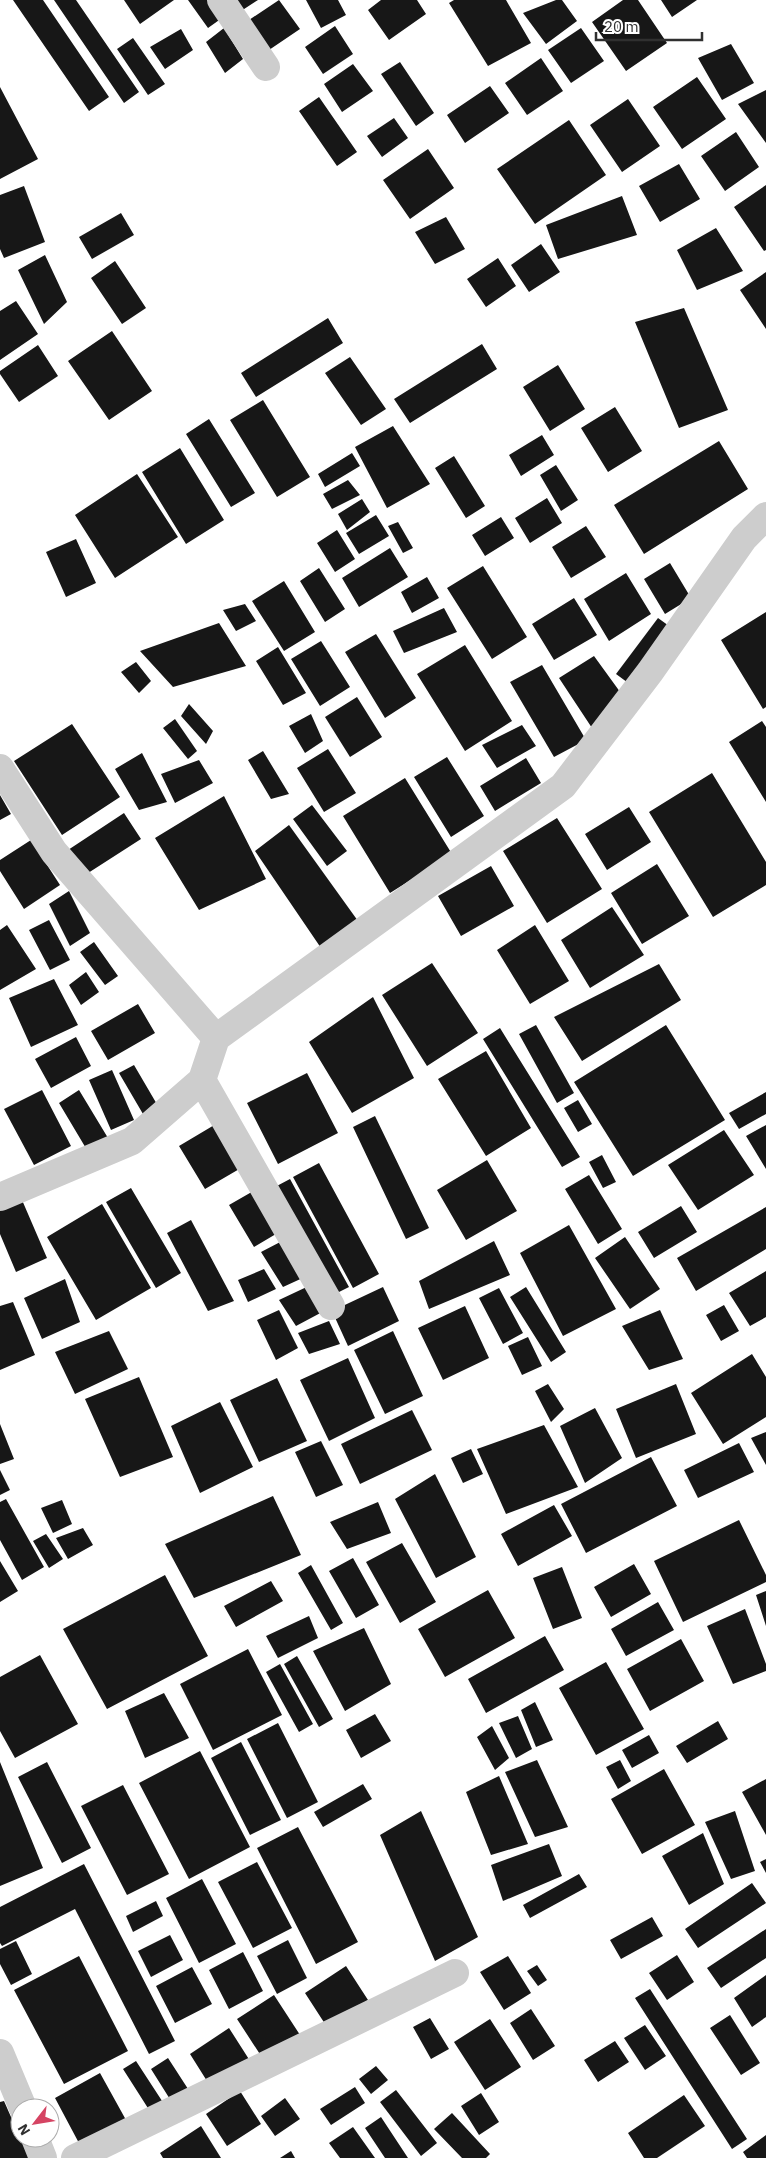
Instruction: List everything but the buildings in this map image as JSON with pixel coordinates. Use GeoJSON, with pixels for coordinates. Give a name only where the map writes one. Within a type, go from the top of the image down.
{"type":"FeatureCollection","features":[{"type":"Feature","properties":{"kind":"street"},"geometry":{"type":"LineString","coordinates":[[221,0],[266,67]]}},
{"type":"Feature","properties":{"kind":"street"},"geometry":{"type":"LineString","coordinates":[[0,1197],[132,1141],[202,1080],[216,1038],[563,786],[650,672],[744,538],[766,516]]}},
{"type":"Feature","properties":{"kind":"street"},"geometry":{"type":"LineString","coordinates":[[0,768],[54,852],[216,1038]]}},
{"type":"Feature","properties":{"kind":"street"},"geometry":{"type":"LineString","coordinates":[[202,1080],[331,1306]]}},
{"type":"Feature","properties":{"kind":"street"},"geometry":{"type":"LineString","coordinates":[[75,2158],[455,1973]]}},
{"type":"Feature","properties":{"kind":"street"},"geometry":{"type":"LineString","coordinates":[[0,2053],[19,2098]]}}]}
